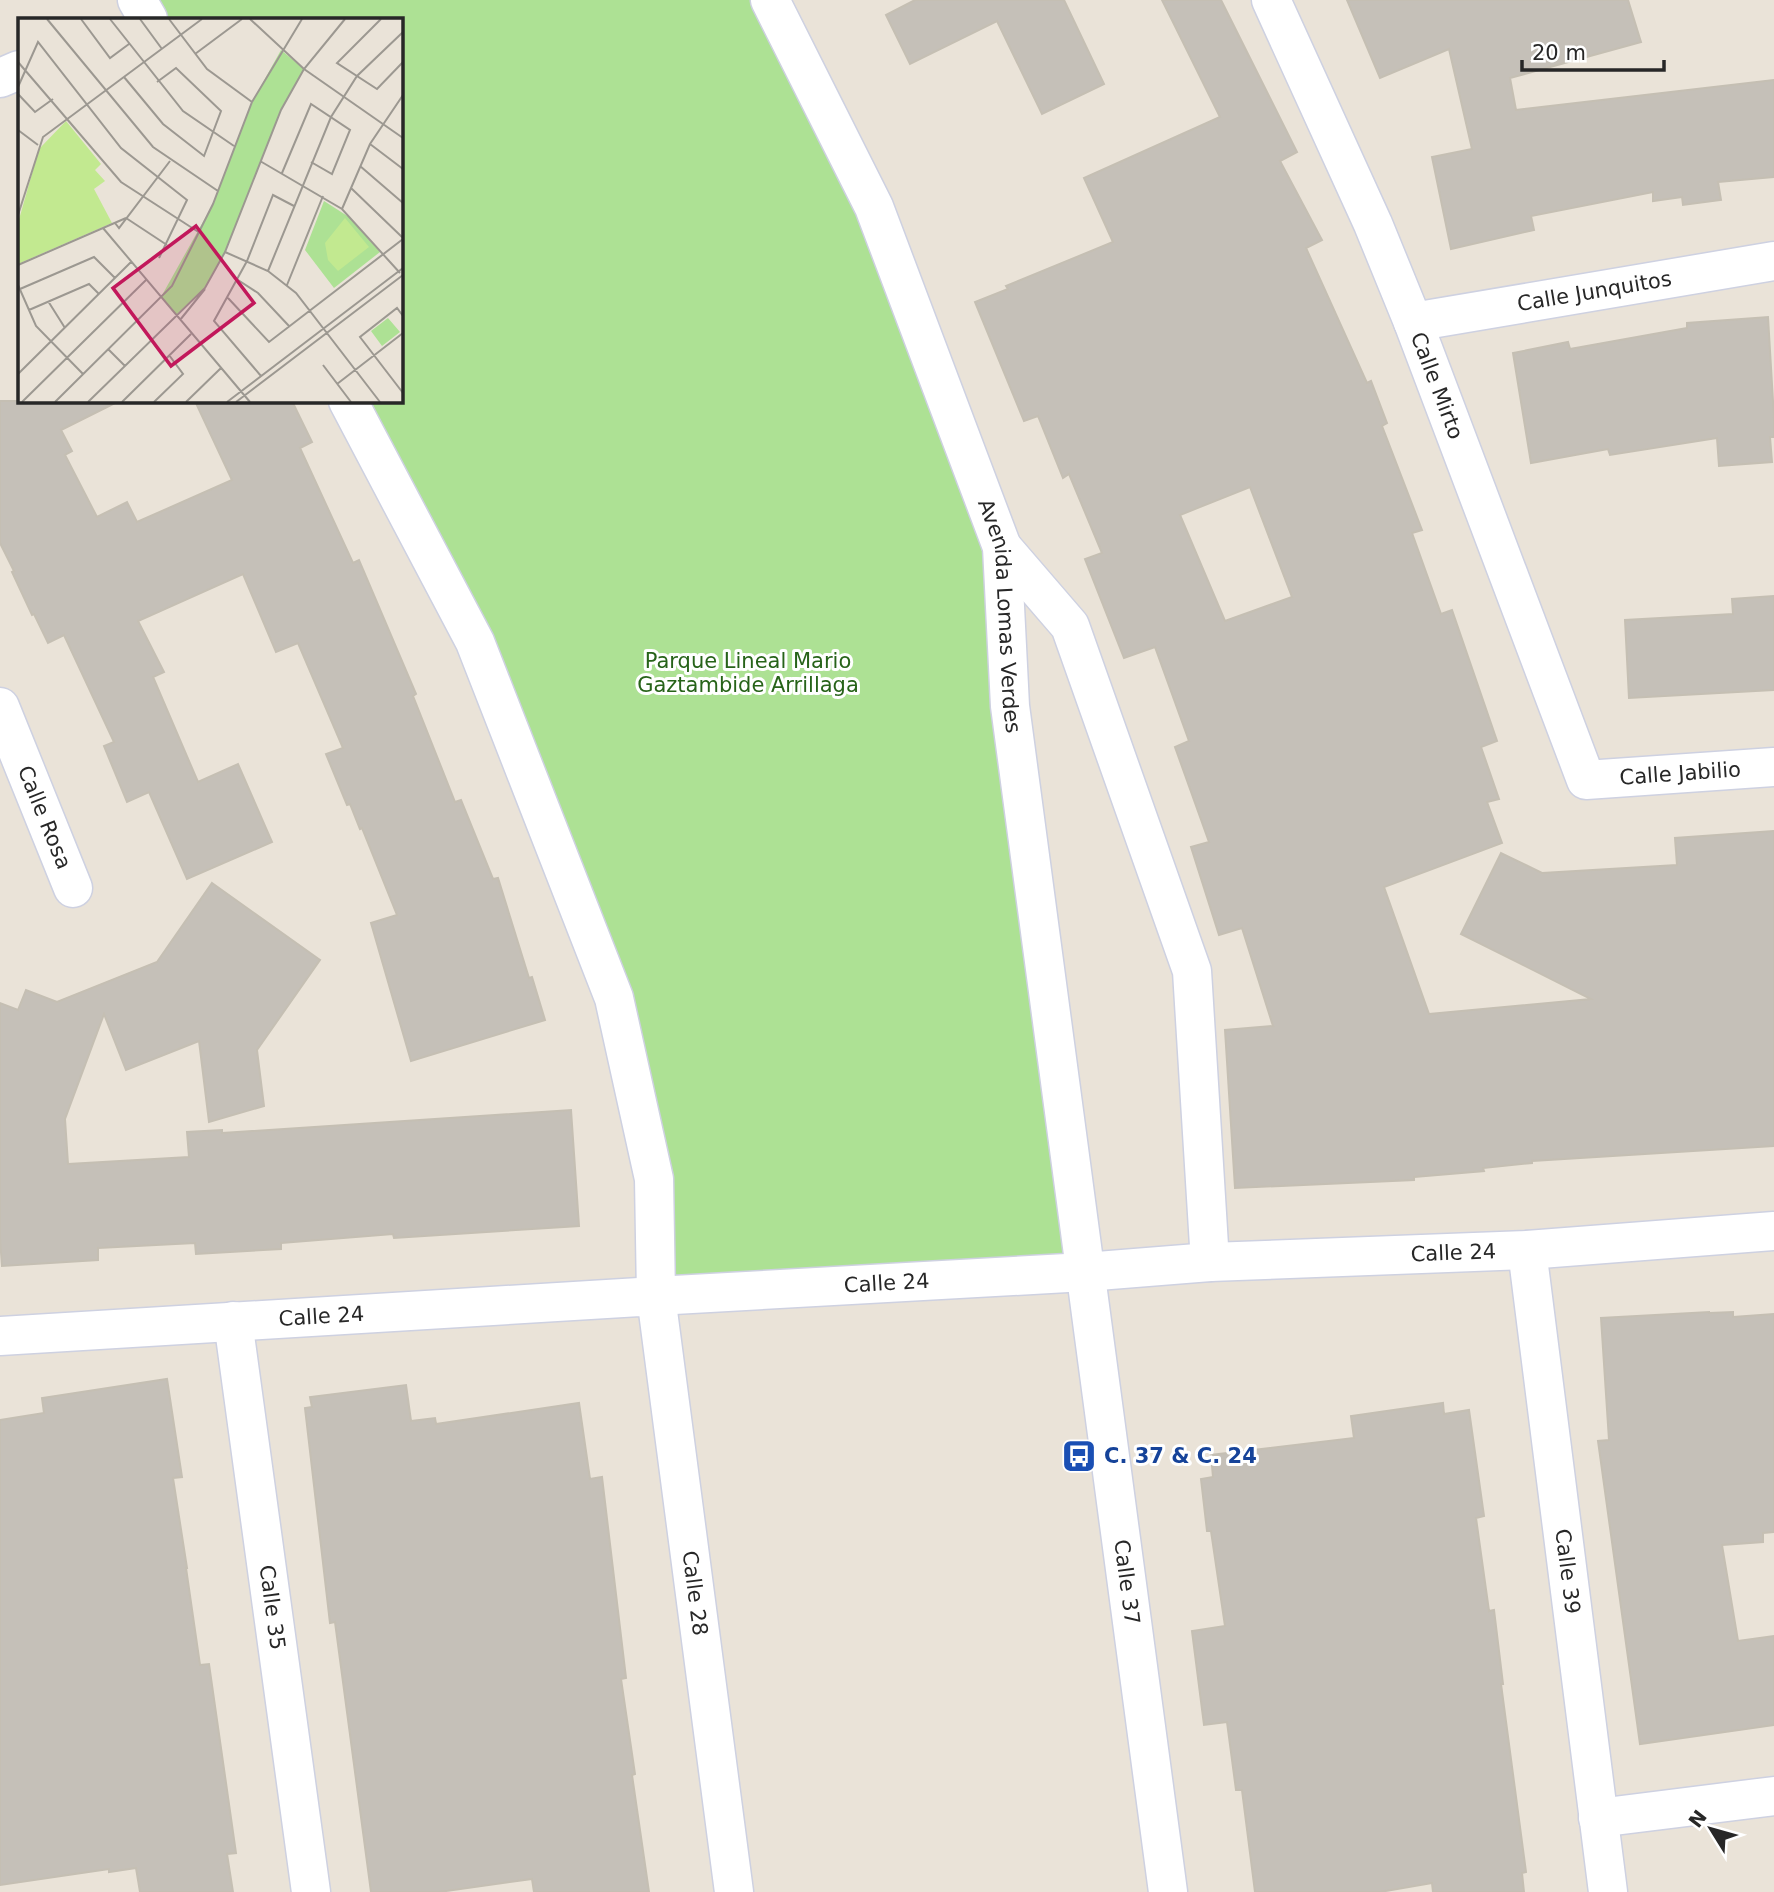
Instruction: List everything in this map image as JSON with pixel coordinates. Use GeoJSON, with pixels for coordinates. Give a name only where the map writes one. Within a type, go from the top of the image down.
{"type":"FeatureCollection","features":[{"type":"Feature","properties":{"kind":"street","name":"Avenida Lomas Verdes"},"geometry":{"type":"LineString","coordinates":[[770,0],[874,207],[1002,547],[1010,706],[1085,1272]]}},
{"type":"Feature","properties":{"kind":"street","name":"Calle Mirto"},"geometry":{"type":"LineString","coordinates":[[1271,0],[1373,224],[1413,322],[1586,780]]}},
{"type":"Feature","properties":{"kind":"street"},"geometry":{"type":"LineString","coordinates":[[0,78],[18,71]]}},
{"type":"Feature","properties":{"kind":"street","name":"Calle Junquitos"},"geometry":{"type":"LineString","coordinates":[[1413,322],[1774,261]]}},
{"type":"Feature","properties":{"kind":"street","name":"Calle 28"},"geometry":{"type":"LineString","coordinates":[[349,402],[475,642],[614,998],[654,1179],[656,1296],[734,1892]]}},
{"type":"Feature","properties":{"kind":"street"},"geometry":{"type":"LineString","coordinates":[[1002,547],[1070,626],[1192,971],[1210,1262]]}},
{"type":"Feature","properties":{"kind":"street","name":"Calle Rosa"},"geometry":{"type":"LineString","coordinates":[[0,707],[73,888]]}},
{"type":"Feature","properties":{"kind":"street","name":"Calle Jabilio"},"geometry":{"type":"LineString","coordinates":[[1586,780],[1774,767]]}},
{"type":"Feature","properties":{"kind":"street","name":"Calle 24"},"geometry":{"type":"LineString","coordinates":[[0,1336],[1085,1272],[1210,1262],[1527,1250],[1774,1231]]}},
{"type":"Feature","properties":{"kind":"street","name":"Calle 39"},"geometry":{"type":"LineString","coordinates":[[1527,1250],[1608,1892]]}},
{"type":"Feature","properties":{"kind":"street","name":"Calle 37"},"geometry":{"type":"LineString","coordinates":[[1085,1272],[1168,1892]]}},
{"type":"Feature","properties":{"kind":"street","name":"Calle 35"},"geometry":{"type":"LineString","coordinates":[[233,1321],[312,1892]]}},
{"type":"Feature","properties":{"kind":"street"},"geometry":{"type":"LineString","coordinates":[[1598,1818],[1774,1796]]}},
{"type":"Feature","properties":{"kind":"green space","name":"Parque Lineal Mario Gaztambide Arrillaga"},"geometry":{"type":"Polygon","coordinates":[[[137,0],[770,0],[1002,547],[1085,1272],[656,1296],[614,998],[348,402],[402,402],[402,18],[147,18],[137,0]]]}},
{"type":"Feature","properties":{"kind":"building"},"geometry":{"type":"Polygon","coordinates":[[[915,0],[1064,0],[1104,84],[1042,114],[997,21],[910,64],[886,15],[915,0]]]}},
{"type":"Feature","properties":{"kind":"building"},"geometry":{"type":"Polygon","coordinates":[[[1162,0],[1221,0],[1297,152],[1280,161],[1322,240],[1306,248],[1367,383],[1371,381],[1387,423],[1382,426],[1422,530],[1412,533],[1441,614],[1452,610],[1497,741],[1481,747],[1499,799],[1487,802],[1502,843],[1384,887],[1429,1014],[1591,999],[1461,934],[1501,853],[1542,873],[1677,865],[1675,838],[1774,831],[1774,1146],[1532,1161],[1483,1168],[1484,1171],[1414,1177],[1414,1180],[1235,1188],[1225,1030],[1273,1026],[1242,928],[1219,935],[1191,847],[1209,842],[1175,747],[1189,741],[1155,647],[1124,658],[1085,559],[1102,553],[1069,474],[1063,478],[1038,416],[1024,421],[975,302],[1008,289],[1006,286],[1113,242],[1084,178],[1220,117],[1162,0]],[[1250,487],[1180,515],[1225,621],[1292,597],[1250,487]]]}},
{"type":"Feature","properties":{"kind":"building"},"geometry":{"type":"Polygon","coordinates":[[[1347,0],[1628,0],[1641,42],[1510,78],[1516,110],[1774,80],[1774,177],[1718,182],[1721,200],[1683,205],[1682,197],[1653,201],[1653,192],[1531,216],[1534,230],[1451,249],[1432,157],[1472,149],[1449,49],[1380,78],[1347,0]]]}},
{"type":"Feature","properties":{"kind":"building"},"geometry":{"type":"Polygon","coordinates":[[[1768,317],[1774,418],[1774,437],[1770,437],[1772,462],[1719,466],[1717,438],[1610,455],[1608,449],[1531,463],[1513,353],[1568,342],[1570,349],[1687,328],[1687,323],[1768,317]]]}},
{"type":"Feature","properties":{"kind":"building"},"geometry":{"type":"Polygon","coordinates":[[[0,401],[117,402],[61,430],[72,451],[65,455],[97,517],[127,502],[137,522],[232,480],[195,402],[292,402],[312,442],[300,448],[353,563],[359,560],[416,694],[413,696],[455,802],[461,800],[493,879],[498,878],[545,1020],[411,1061],[371,923],[397,915],[362,828],[360,829],[350,804],[347,805],[326,754],[343,748],[298,643],[276,652],[243,574],[138,621],[164,672],[153,677],[198,782],[238,764],[272,842],[187,879],[149,792],[127,802],[104,746],[114,742],[64,635],[48,643],[34,614],[32,615],[0,543],[0,401]]]}},
{"type":"Feature","properties":{"kind":"building"},"geometry":{"type":"Polygon","coordinates":[[[1774,596],[1774,690],[1629,698],[1625,620],[1733,614],[1732,599],[1774,596]]]}},
{"type":"Feature","properties":{"kind":"building"},"geometry":{"type":"Polygon","coordinates":[[[212,883],[320,960],[257,1050],[264,1106],[209,1122],[199,1041],[126,1070],[104,1014],[65,1119],[68,1164],[189,1157],[187,1132],[222,1130],[222,1133],[571,1110],[579,1226],[394,1238],[393,1234],[281,1243],[281,1249],[196,1254],[195,1243],[98,1248],[98,1260],[2,1266],[0,1003],[18,1010],[26,990],[57,1002],[157,962],[212,883]]]}},
{"type":"Feature","properties":{"kind":"building"},"geometry":{"type":"Polygon","coordinates":[[[1733,1312],[1733,1317],[1774,1314],[1774,1532],[1763,1533],[1763,1542],[1722,1545],[1738,1641],[1774,1636],[1774,1725],[1640,1744],[1598,1441],[1609,1440],[1601,1318],[1733,1312]]]}},
{"type":"Feature","properties":{"kind":"building"},"geometry":{"type":"Polygon","coordinates":[[[167,1379],[182,1477],[173,1478],[200,1665],[209,1664],[236,1853],[227,1854],[233,1892],[140,1892],[136,1868],[109,1872],[109,1869],[0,1885],[0,1420],[44,1413],[42,1398],[167,1379]]]}},
{"type":"Feature","properties":{"kind":"building"},"geometry":{"type":"Polygon","coordinates":[[[406,1385],[411,1421],[435,1418],[436,1424],[579,1403],[590,1479],[602,1477],[626,1678],[621,1679],[649,1892],[534,1892],[532,1879],[439,1892],[371,1892],[335,1622],[330,1623],[305,1408],[312,1407],[310,1397],[406,1385]]]}},
{"type":"Feature","properties":{"kind":"building"},"geometry":{"type":"Polygon","coordinates":[[[1443,1403],[1444,1414],[1469,1410],[1484,1516],[1476,1518],[1489,1611],[1494,1610],[1526,1872],[1522,1873],[1524,1892],[1433,1892],[1432,1883],[1380,1892],[1255,1892],[1242,1790],[1236,1790],[1227,1722],[1204,1725],[1192,1631],[1225,1626],[1211,1531],[1207,1531],[1201,1479],[1213,1477],[1211,1455],[1354,1438],[1351,1416],[1443,1403]]]}},
{"type":"Feature","properties":{"kind":"place","name":"C. 37 & C. 24"},"geometry":{"type":"Point","coordinates":[1079,1456]}}]}
